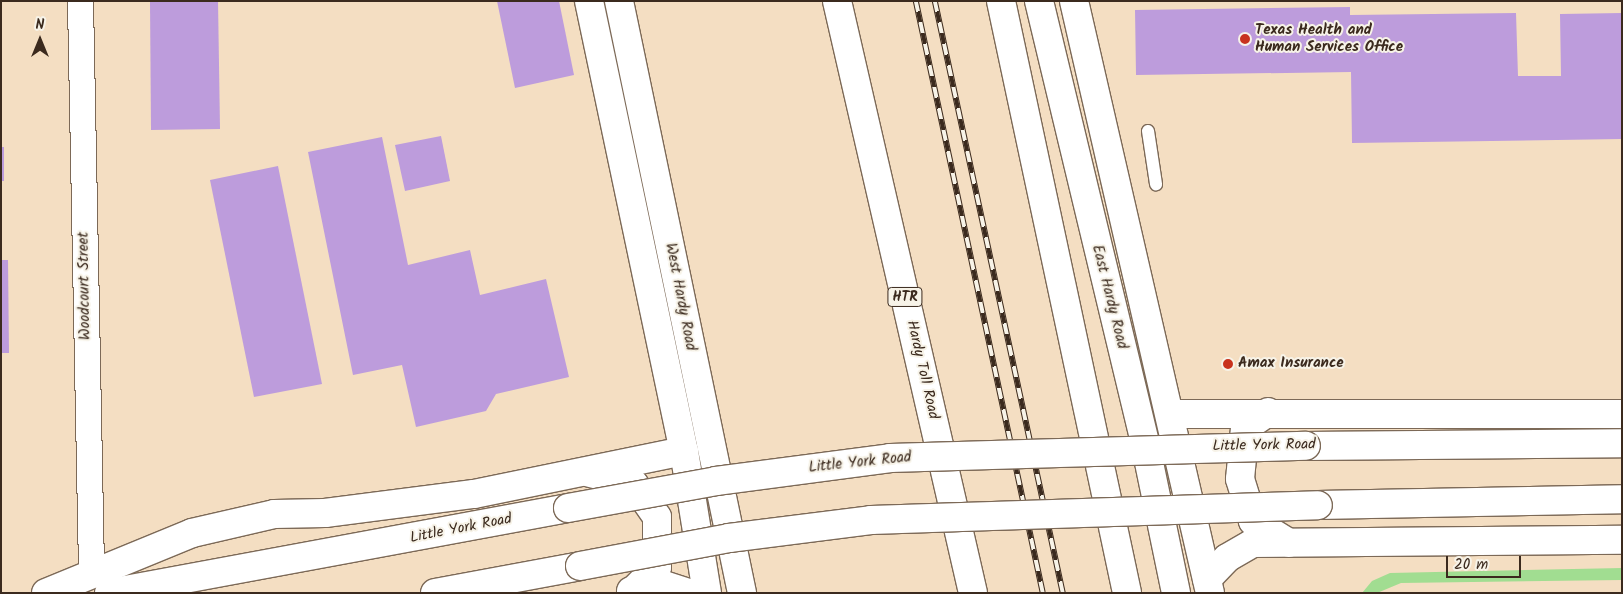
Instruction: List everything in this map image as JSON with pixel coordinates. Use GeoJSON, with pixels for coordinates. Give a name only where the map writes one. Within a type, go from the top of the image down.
{"type":"FeatureCollection","features":[{"type":"Feature","properties":{"kind":"main road"},"geometry":{"type":"LineString","coordinates":[[589,1],[684,451],[707,593]]}},
{"type":"Feature","properties":{"kind":"main road","name":"West Hardy Road"},"geometry":{"type":"LineString","coordinates":[[619,1],[660,195],[716,480],[742,593]]}},
{"type":"Feature","properties":{"kind":"main road","name":"Hardy Toll Road"},"geometry":{"type":"LineString","coordinates":[[837,1],[973,593]]}},
{"type":"Feature","properties":{"kind":"main road"},"geometry":{"type":"LineString","coordinates":[[1000,1],[1127,593]]}},
{"type":"Feature","properties":{"kind":"main road","name":"East Hardy Road"},"geometry":{"type":"LineString","coordinates":[[1039,1],[1146,448],[1176,593]]}},
{"type":"Feature","properties":{"kind":"main road"},"geometry":{"type":"LineString","coordinates":[[1074,1],[1172,414],[1209,586]]}},
{"type":"Feature","properties":{"kind":"main road"},"geometry":{"type":"LineString","coordinates":[[1172,414],[1268,412],[1622,414]]}},
{"type":"Feature","properties":{"kind":"main road"},"geometry":{"type":"LineString","coordinates":[[1268,412],[1245,428],[1240,479],[1253,521],[1290,543]]}},
{"type":"Feature","properties":{"kind":"main road","name":"Little York Road"},"geometry":{"type":"LineString","coordinates":[[109,593],[716,480],[890,458],[1146,448],[1622,443]]}},
{"type":"Feature","properties":{"kind":"main road"},"geometry":{"type":"LineString","coordinates":[[46,593],[91,572],[192,533],[274,514],[325,513],[474,494],[684,451]]}},
{"type":"Feature","properties":{"kind":"main road"},"geometry":{"type":"LineString","coordinates":[[584,471],[634,484],[658,518],[658,567],[626,591]]}},
{"type":"Feature","properties":{"kind":"main road"},"geometry":{"type":"LineString","coordinates":[[435,593],[729,538],[871,520],[1160,512],[1318,505],[1622,499]]}},
{"type":"Feature","properties":{"kind":"main road"},"geometry":{"type":"LineString","coordinates":[[1209,586],[1227,558],[1253,543],[1622,540]]}},
{"type":"Feature","properties":{"kind":"main road"},"geometry":{"type":"LineString","coordinates":[[626,591],[664,585],[690,593]]}},
{"type":"Feature","properties":{"kind":"street","name":"Woodcourt Street"},"geometry":{"type":"LineString","coordinates":[[80,1],[91,572]]}},
{"type":"Feature","properties":{"kind":"lane"},"geometry":{"type":"LineString","coordinates":[[1148,131],[1156,184]]}},
{"type":"Feature","properties":{"kind":"green space"},"geometry":{"type":"Polygon","coordinates":[[[1622,568],[1622,580],[1401,583],[1377,593],[1362,593],[1372,581],[1390,573],[1622,568]]]}},
{"type":"Feature","properties":{"kind":"building"},"geometry":{"type":"Polygon","coordinates":[[[150,1],[218,1],[220,129],[151,130],[150,1]]]}},
{"type":"Feature","properties":{"kind":"building"},"geometry":{"type":"Polygon","coordinates":[[[497,1],[559,1],[574,75],[515,88],[497,1]]]}},
{"type":"Feature","properties":{"kind":"building"},"geometry":{"type":"Polygon","coordinates":[[[1350,7],[1350,15],[1516,13],[1518,76],[1561,76],[1560,14],[1622,13],[1622,139],[1352,143],[1351,72],[1136,75],[1135,10],[1350,7]]]}},
{"type":"Feature","properties":{"kind":"building"},"geometry":{"type":"Polygon","coordinates":[[[441,136],[450,181],[405,191],[395,145],[441,136]]]}},
{"type":"Feature","properties":{"kind":"building"},"geometry":{"type":"Polygon","coordinates":[[[382,137],[408,265],[470,250],[480,295],[546,279],[569,377],[496,394],[486,411],[416,427],[402,365],[353,375],[308,152],[382,137]]]}},
{"type":"Feature","properties":{"kind":"building"},"geometry":{"type":"Polygon","coordinates":[[[1,147],[4,147],[4,181],[1,181],[1,147]]]}},
{"type":"Feature","properties":{"kind":"building"},"geometry":{"type":"Polygon","coordinates":[[[278,166],[322,384],[254,397],[210,180],[278,166]]]}},
{"type":"Feature","properties":{"kind":"building"},"geometry":{"type":"Polygon","coordinates":[[[1,260],[8,260],[9,353],[1,353],[1,260]]]}},
{"type":"Feature","properties":{"kind":"railway"},"geometry":{"type":"LineString","coordinates":[[916,1],[1043,593]]}},
{"type":"Feature","properties":{"kind":"railway"},"geometry":{"type":"LineString","coordinates":[[935,1],[1063,593]]}},
{"type":"Feature","properties":{"kind":"place","name":"Texas Health and Human Services Office"},"geometry":{"type":"Point","coordinates":[1245,39]}},
{"type":"Feature","properties":{"kind":"place","name":"Amax Insurance"},"geometry":{"type":"Point","coordinates":[1228,364]}}]}
